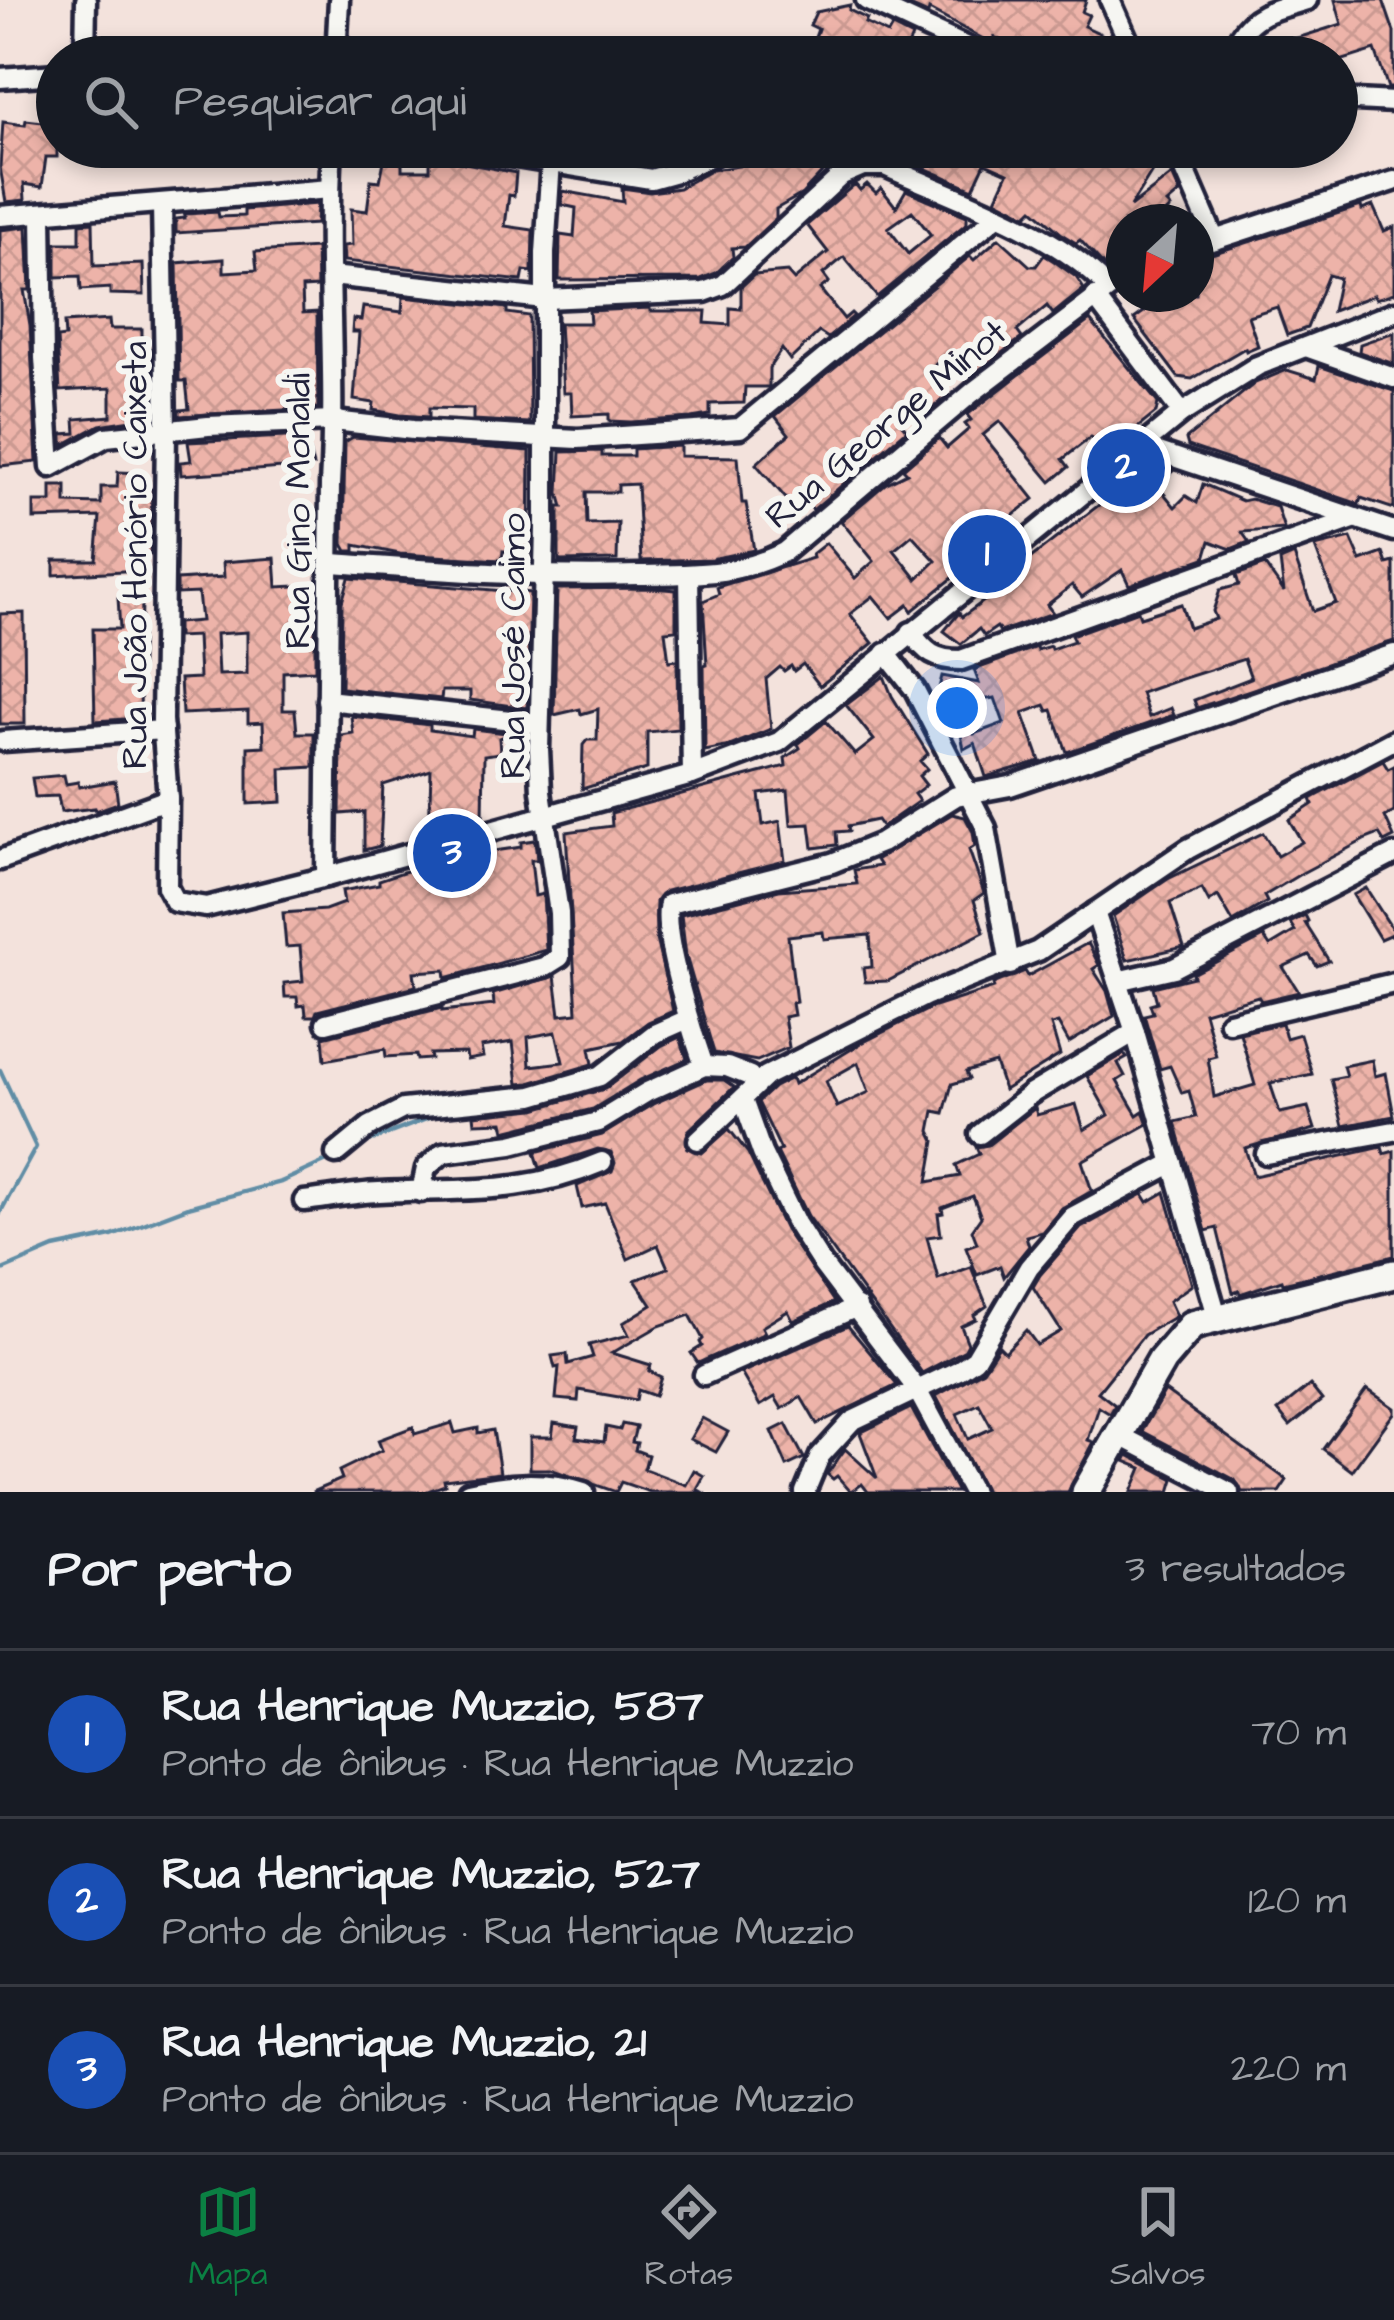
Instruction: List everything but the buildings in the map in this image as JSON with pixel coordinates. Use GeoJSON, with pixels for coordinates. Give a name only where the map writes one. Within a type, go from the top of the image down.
{"type":"FeatureCollection","features":[{"type":"Feature","properties":{"kind":"main road"},"geometry":{"type":"LineString","coordinates":[[1086,1492],[1117,1434],[1178,1338],[1192,1325],[1394,1274]]}},
{"type":"Feature","properties":{"kind":"street"},"geometry":{"type":"LineString","coordinates":[[86,0],[86,36]]}},
{"type":"Feature","properties":{"kind":"street"},"geometry":{"type":"LineString","coordinates":[[337,36],[339,0]]}},
{"type":"Feature","properties":{"kind":"street"},"geometry":{"type":"LineString","coordinates":[[866,0],[943,36]]}},
{"type":"Feature","properties":{"kind":"street"},"geometry":{"type":"LineString","coordinates":[[1110,0],[1126,36]]}},
{"type":"Feature","properties":{"kind":"street"},"geometry":{"type":"LineString","coordinates":[[1240,36],[1262,13],[1307,0]]}},
{"type":"Feature","properties":{"kind":"street"},"geometry":{"type":"LineString","coordinates":[[0,78],[36,75]]}},
{"type":"Feature","properties":{"kind":"street"},"geometry":{"type":"LineString","coordinates":[[1358,100],[1394,102]]}},
{"type":"Feature","properties":{"kind":"street","name":"Rua Gino Monaldi"},"geometry":{"type":"LineString","coordinates":[[326,877],[334,421],[331,168]]}},
{"type":"Feature","properties":{"kind":"street","name":"Rua José Caimo"},"geometry":{"type":"LineString","coordinates":[[326,1024],[558,961],[560,913],[541,791],[539,723],[551,168]]}},
{"type":"Feature","properties":{"kind":"street"},"geometry":{"type":"LineString","coordinates":[[590,168],[651,179],[685,168]]}},
{"type":"Feature","properties":{"kind":"street"},"geometry":{"type":"LineString","coordinates":[[331,276],[545,298],[704,292],[723,285],[842,175],[858,168]]}},
{"type":"Feature","properties":{"kind":"street"},"geometry":{"type":"LineString","coordinates":[[889,168],[1042,238],[1106,284]]}},
{"type":"Feature","properties":{"kind":"street"},"geometry":{"type":"LineString","coordinates":[[1182,168],[1193,204]]}},
{"type":"Feature","properties":{"kind":"street"},"geometry":{"type":"LineString","coordinates":[[1214,240],[1394,181]]}},
{"type":"Feature","properties":{"kind":"street"},"geometry":{"type":"LineString","coordinates":[[0,216],[330,188]]}},
{"type":"Feature","properties":{"kind":"street","name":"Rua João Honório Caixeta"},"geometry":{"type":"LineString","coordinates":[[162,205],[167,887],[175,902],[206,907],[326,877]]}},
{"type":"Feature","properties":{"kind":"street"},"geometry":{"type":"LineString","coordinates":[[42,213],[51,467],[106,436],[166,430],[334,421],[545,438],[740,428],[996,217]]}},
{"type":"Feature","properties":{"kind":"street","name":"Rua George Minot"},"geometry":{"type":"LineString","coordinates":[[331,563],[544,578],[689,574],[760,564],[784,552],[973,392],[1106,289]]}},
{"type":"Feature","properties":{"kind":"street"},"geometry":{"type":"LineString","coordinates":[[1124,312],[1182,412]]}},
{"type":"Feature","properties":{"kind":"street"},"geometry":{"type":"LineString","coordinates":[[326,877],[692,775],[779,742],[1182,412],[1257,366],[1394,313]]}},
{"type":"Feature","properties":{"kind":"street"},"geometry":{"type":"LineString","coordinates":[[1306,347],[1394,378]]}},
{"type":"Feature","properties":{"kind":"street"},"geometry":{"type":"LineString","coordinates":[[1141,446],[1394,530]]}},
{"type":"Feature","properties":{"kind":"street"},"geometry":{"type":"LineString","coordinates":[[911,632],[926,652],[943,660],[961,660],[1356,518]]}},
{"type":"Feature","properties":{"kind":"street"},"geometry":{"type":"LineString","coordinates":[[689,574],[692,775]]}},
{"type":"Feature","properties":{"kind":"street"},"geometry":{"type":"LineString","coordinates":[[886,653],[915,691],[986,828],[1010,965]]}},
{"type":"Feature","properties":{"kind":"street"},"geometry":{"type":"LineString","coordinates":[[704,1066],[688,1018],[667,908],[832,863],[881,843],[944,802],[1010,787],[1394,653]]}},
{"type":"Feature","properties":{"kind":"street"},"geometry":{"type":"LineString","coordinates":[[327,700],[539,723]]}},
{"type":"Feature","properties":{"kind":"street"},"geometry":{"type":"LineString","coordinates":[[3,741],[163,730]]}},
{"type":"Feature","properties":{"kind":"street"},"geometry":{"type":"LineString","coordinates":[[698,1140],[755,1083],[925,996],[1010,965],[1070,932],[1188,849],[1394,740]]}},
{"type":"Feature","properties":{"kind":"street"},"geometry":{"type":"LineString","coordinates":[[0,860],[168,799]]}},
{"type":"Feature","properties":{"kind":"street"},"geometry":{"type":"LineString","coordinates":[[1118,982],[1174,968],[1394,854]]}},
{"type":"Feature","properties":{"kind":"street"},"geometry":{"type":"LineString","coordinates":[[1095,912],[1135,1032],[1217,1316]]}},
{"type":"Feature","properties":{"kind":"street"},"geometry":{"type":"LineString","coordinates":[[1229,1022],[1394,983]]}},
{"type":"Feature","properties":{"kind":"street"},"geometry":{"type":"LineString","coordinates":[[335,1154],[370,1126],[404,1109],[532,1096],[600,1076],[654,1034],[688,1018]]}},
{"type":"Feature","properties":{"kind":"street"},"geometry":{"type":"LineString","coordinates":[[980,1134],[1031,1094],[1135,1032]]}},
{"type":"Feature","properties":{"kind":"street"},"geometry":{"type":"LineString","coordinates":[[421,1192],[426,1168],[443,1154],[512,1144],[598,1122],[647,1092],[704,1066],[727,1067],[755,1083]]}},
{"type":"Feature","properties":{"kind":"street"},"geometry":{"type":"LineString","coordinates":[[743,1100],[796,1223],[916,1388],[972,1492]]}},
{"type":"Feature","properties":{"kind":"street"},"geometry":{"type":"LineString","coordinates":[[1266,1154],[1394,1131]]}},
{"type":"Feature","properties":{"kind":"street"},"geometry":{"type":"LineString","coordinates":[[304,1201],[374,1192],[542,1184],[602,1162]]}},
{"type":"Feature","properties":{"kind":"street"},"geometry":{"type":"LineString","coordinates":[[809,1489],[820,1456],[852,1420],[975,1359],[1029,1267],[1072,1217],[1173,1163]]}},
{"type":"Feature","properties":{"kind":"street"},"geometry":{"type":"LineString","coordinates":[[704,1375],[857,1307]]}},
{"type":"Feature","properties":{"kind":"street"},"geometry":{"type":"LineString","coordinates":[[1117,1434],[1229,1492]]}},
{"type":"Feature","properties":{"kind":"street"},"geometry":{"type":"LineString","coordinates":[[468,1492],[559,1484],[584,1492]]}},
{"type":"Feature","properties":{"kind":"waterway"},"geometry":{"type":"LineString","coordinates":[[0,1070],[36,1147],[0,1213]]}},
{"type":"Feature","properties":{"kind":"waterway"},"geometry":{"type":"LineString","coordinates":[[357,1146],[442,1113]]}},
{"type":"Feature","properties":{"kind":"waterway"},"geometry":{"type":"LineString","coordinates":[[0,1271],[54,1248],[112,1236],[188,1207],[281,1182],[331,1159]]}},
{"type":"Feature","properties":{"kind":"place","name":"Rua Henrique Muzzio, 527"},"geometry":{"type":"Point","coordinates":[1126,468]}},
{"type":"Feature","properties":{"kind":"place","name":"Rua Henrique Muzzio, 587"},"geometry":{"type":"Point","coordinates":[987,554]}},
{"type":"Feature","properties":{"kind":"place","name":"Rua Henrique Muzzio, 21"},"geometry":{"type":"Point","coordinates":[452,853]}}]}
